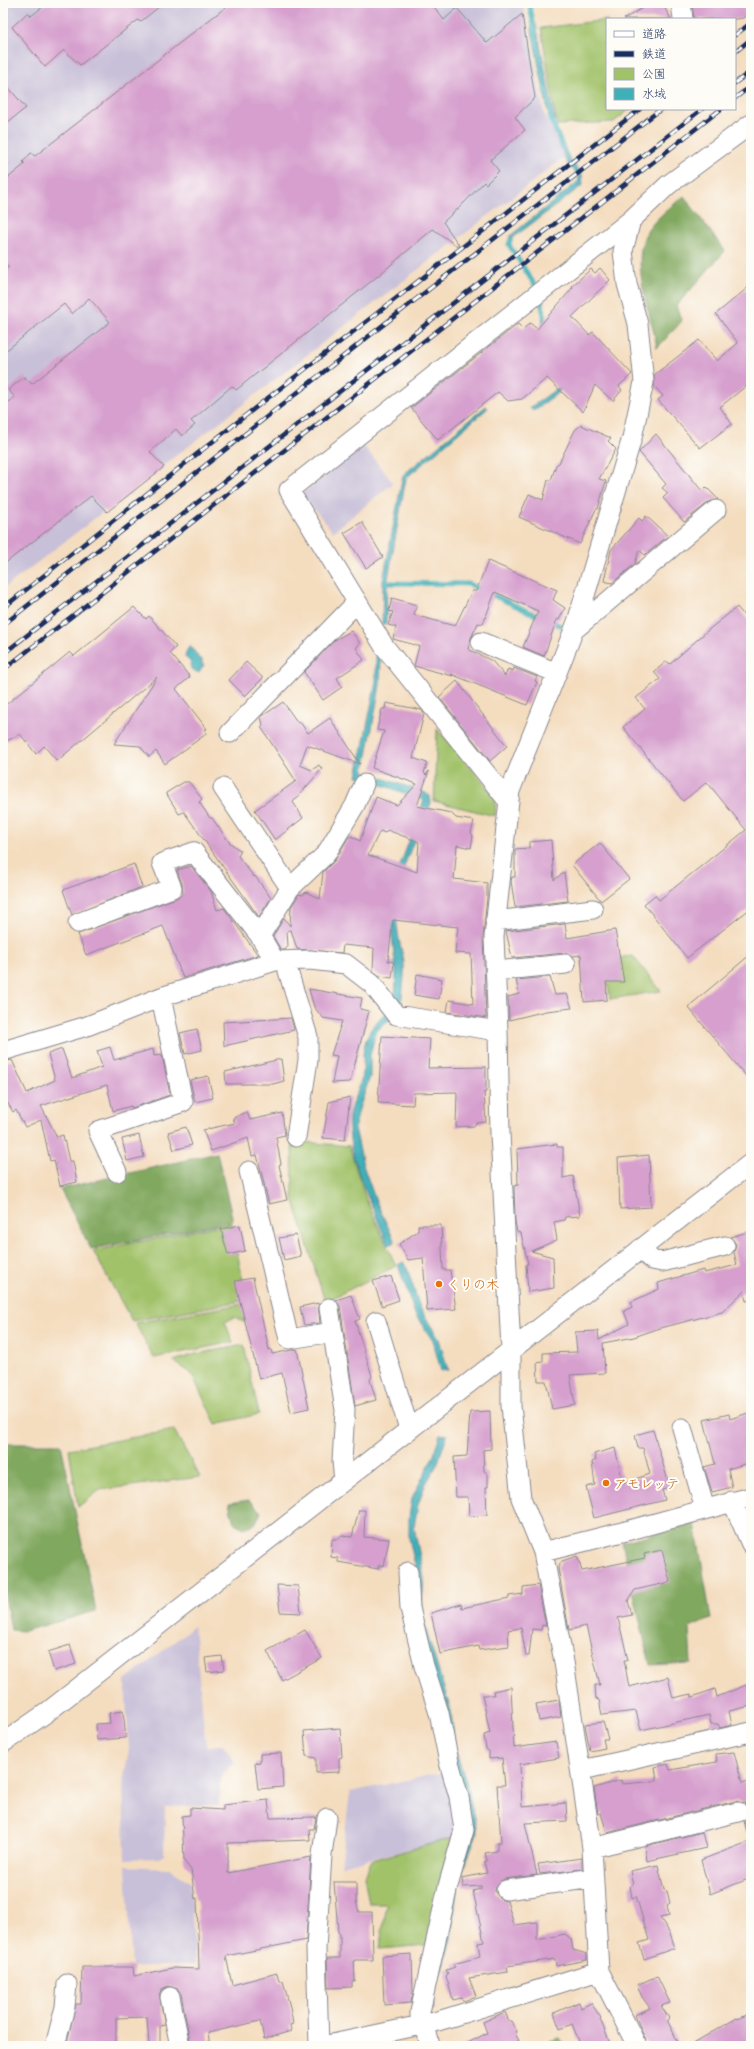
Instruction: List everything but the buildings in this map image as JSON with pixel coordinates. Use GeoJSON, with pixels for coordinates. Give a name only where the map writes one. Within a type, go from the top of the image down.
{"type":"FeatureCollection","features":[{"type":"Feature","properties":{"kind":"street"},"geometry":{"type":"LineString","coordinates":[[681,3],[684,18]]}},
{"type":"Feature","properties":{"kind":"street"},"geometry":{"type":"LineString","coordinates":[[509,802],[384,646],[289,490],[631,220],[668,186],[751,124]]}},
{"type":"Feature","properties":{"kind":"street"},"geometry":{"type":"LineString","coordinates":[[631,220],[623,251],[627,284],[638,324],[644,382],[632,438],[574,630],[510,791],[494,938],[500,1133],[511,1349],[511,1406],[521,1498],[543,1552],[564,1662],[582,1770],[592,1848],[599,1971],[637,2046]]}},
{"type":"Feature","properties":{"kind":"street"},"geometry":{"type":"LineString","coordinates":[[574,630],[716,510]]}},
{"type":"Feature","properties":{"kind":"street"},"geometry":{"type":"LineString","coordinates":[[230,733],[357,602]]}},
{"type":"Feature","properties":{"kind":"street"},"geometry":{"type":"LineString","coordinates":[[481,642],[557,673]]}},
{"type":"Feature","properties":{"kind":"street"},"geometry":{"type":"LineString","coordinates":[[260,936],[290,888],[326,854],[355,805],[364,784]]}},
{"type":"Feature","properties":{"kind":"street"},"geometry":{"type":"LineString","coordinates":[[223,788],[290,888]]}},
{"type":"Feature","properties":{"kind":"street"},"geometry":{"type":"LineString","coordinates":[[78,922],[172,888],[162,863],[194,852],[280,961],[308,1037],[308,1060],[296,1136]]}},
{"type":"Feature","properties":{"kind":"street"},"geometry":{"type":"LineString","coordinates":[[495,921],[593,909]]}},
{"type":"Feature","properties":{"kind":"street"},"geometry":{"type":"LineString","coordinates":[[3,1051],[86,1026],[161,997],[280,961],[310,960],[346,964],[372,984],[396,1014],[498,1031]]}},
{"type":"Feature","properties":{"kind":"street"},"geometry":{"type":"LineString","coordinates":[[495,971],[566,964]]}},
{"type":"Feature","properties":{"kind":"street"},"geometry":{"type":"LineString","coordinates":[[117,1172],[98,1131],[183,1102],[161,997]]}},
{"type":"Feature","properties":{"kind":"street"},"geometry":{"type":"LineString","coordinates":[[3,1743],[46,1713],[751,1163]]}},
{"type":"Feature","properties":{"kind":"street"},"geometry":{"type":"LineString","coordinates":[[249,1170],[289,1339],[333,1332]]}},
{"type":"Feature","properties":{"kind":"street"},"geometry":{"type":"LineString","coordinates":[[640,1249],[652,1260],[662,1262],[725,1246]]}},
{"type":"Feature","properties":{"kind":"street"},"geometry":{"type":"LineString","coordinates":[[329,1308],[345,1410],[342,1461],[344,1481]]}},
{"type":"Feature","properties":{"kind":"street"},"geometry":{"type":"LineString","coordinates":[[376,1321],[409,1430]]}},
{"type":"Feature","properties":{"kind":"street"},"geometry":{"type":"LineString","coordinates":[[682,1428],[705,1509]]}},
{"type":"Feature","properties":{"kind":"street"},"geometry":{"type":"LineString","coordinates":[[543,1552],[751,1497]]}},
{"type":"Feature","properties":{"kind":"street"},"geometry":{"type":"LineString","coordinates":[[732,1501],[751,1544]]}},
{"type":"Feature","properties":{"kind":"street"},"geometry":{"type":"LineString","coordinates":[[408,1572],[410,1608],[424,1666],[439,1713],[449,1762],[459,1797],[464,1830],[448,1886],[420,2012],[422,2025],[430,2046]]}},
{"type":"Feature","properties":{"kind":"street"},"geometry":{"type":"LineString","coordinates":[[582,1770],[751,1732]]}},
{"type":"Feature","properties":{"kind":"street"},"geometry":{"type":"LineString","coordinates":[[592,1848],[738,1812]]}},
{"type":"Feature","properties":{"kind":"street"},"geometry":{"type":"LineString","coordinates":[[319,2046],[316,1949],[322,1855],[327,1818]]}},
{"type":"Feature","properties":{"kind":"street"},"geometry":{"type":"LineString","coordinates":[[506,1890],[594,1878]]}},
{"type":"Feature","properties":{"kind":"street"},"geometry":{"type":"LineString","coordinates":[[332,2045],[422,2025],[599,1971]]}},
{"type":"Feature","properties":{"kind":"street"},"geometry":{"type":"LineString","coordinates":[[55,2046],[65,2007],[67,1984]]}},
{"type":"Feature","properties":{"kind":"street"},"geometry":{"type":"LineString","coordinates":[[170,1998],[180,2046]]}},
{"type":"Feature","properties":{"kind":"shaded area"},"geometry":{"type":"Polygon","coordinates":[[[3,3],[523,3],[544,113],[567,155],[3,589],[3,3]]]}},
{"type":"Feature","properties":{"kind":"shaded area"},"geometry":{"type":"Polygon","coordinates":[[[363,445],[393,483],[333,532],[302,494],[363,445]]]}},
{"type":"Feature","properties":{"kind":"shaded area"},"geometry":{"type":"Polygon","coordinates":[[[194,1626],[206,1747],[222,1744],[235,1762],[221,1776],[219,1805],[165,1807],[164,1855],[159,1858],[125,1859],[123,1781],[129,1750],[125,1681],[194,1626]]]}},
{"type":"Feature","properties":{"kind":"shaded area"},"geometry":{"type":"Polygon","coordinates":[[[445,1772],[456,1792],[454,1838],[341,1866],[350,1792],[445,1772]]]}},
{"type":"Feature","properties":{"kind":"shaded area"},"geometry":{"type":"Polygon","coordinates":[[[126,1866],[168,1868],[190,1882],[195,1964],[132,1968],[126,1866]]]}},
{"type":"Feature","properties":{"kind":"green space"},"geometry":{"type":"Polygon","coordinates":[[[606,20],[606,110],[629,110],[614,122],[557,125],[541,28],[606,20]]]}},
{"type":"Feature","properties":{"kind":"green space"},"geometry":{"type":"Polygon","coordinates":[[[684,196],[725,251],[676,306],[682,321],[657,348],[643,288],[640,257],[642,243],[648,230],[656,221],[684,196]]]}},
{"type":"Feature","properties":{"kind":"green space"},"geometry":{"type":"Polygon","coordinates":[[[437,729],[496,796],[495,816],[434,801],[437,729]]]}},
{"type":"Feature","properties":{"kind":"green space"},"geometry":{"type":"Polygon","coordinates":[[[633,956],[661,991],[610,999],[605,966],[586,961],[633,956]]]}},
{"type":"Feature","properties":{"kind":"green space"},"geometry":{"type":"Polygon","coordinates":[[[292,1141],[349,1146],[366,1199],[396,1266],[325,1302],[293,1198],[292,1141]]]}},
{"type":"Feature","properties":{"kind":"green space"},"geometry":{"type":"Polygon","coordinates":[[[217,1153],[233,1221],[91,1249],[60,1189],[217,1153]]]}},
{"type":"Feature","properties":{"kind":"green space"},"geometry":{"type":"Polygon","coordinates":[[[231,1223],[247,1300],[132,1321],[93,1251],[231,1223]]]}},
{"type":"Feature","properties":{"kind":"green space"},"geometry":{"type":"Polygon","coordinates":[[[248,1303],[252,1318],[243,1322],[235,1317],[225,1322],[233,1342],[154,1358],[135,1323],[248,1303]]]}},
{"type":"Feature","properties":{"kind":"green space"},"geometry":{"type":"Polygon","coordinates":[[[244,1345],[259,1414],[216,1424],[191,1373],[173,1361],[196,1354],[244,1345]]]}},
{"type":"Feature","properties":{"kind":"green space"},"geometry":{"type":"Polygon","coordinates":[[[174,1430],[200,1477],[100,1490],[78,1507],[69,1449],[174,1430]]]}},
{"type":"Feature","properties":{"kind":"green space"},"geometry":{"type":"Polygon","coordinates":[[[3,1444],[61,1444],[96,1611],[24,1631],[11,1630],[3,1585],[3,1444]]]}},
{"type":"Feature","properties":{"kind":"green space"},"geometry":{"type":"Polygon","coordinates":[[[249,1500],[261,1512],[255,1524],[244,1528],[234,1523],[229,1503],[249,1500]]]}},
{"type":"Feature","properties":{"kind":"green space"},"geometry":{"type":"Polygon","coordinates":[[[695,1523],[711,1619],[689,1628],[691,1663],[650,1665],[622,1542],[695,1523]]]}},
{"type":"Feature","properties":{"kind":"green space"},"geometry":{"type":"Polygon","coordinates":[[[453,1838],[427,1945],[379,1949],[387,1904],[369,1904],[364,1875],[372,1860],[453,1838]]]}},
{"type":"Feature","properties":{"kind":"green space"},"geometry":{"type":"Polygon","coordinates":[[[559,2038],[565,2046],[533,2046],[559,2038]]]}},
{"type":"Feature","properties":{"kind":"water"},"geometry":{"type":"Polygon","coordinates":[[[536,24],[555,121],[550,122],[531,26],[536,24]]]}},
{"type":"Feature","properties":{"kind":"water"},"geometry":{"type":"Polygon","coordinates":[[[558,141],[562,141],[569,158],[582,175],[583,185],[514,237],[510,245],[507,245],[510,236],[579,181],[578,175],[567,163],[558,141]]]}},
{"type":"Feature","properties":{"kind":"water"},"geometry":{"type":"Polygon","coordinates":[[[542,308],[545,308],[545,331],[562,388],[558,393],[533,411],[530,408],[559,387],[543,337],[542,308]]]}},
{"type":"Feature","properties":{"kind":"water"},"geometry":{"type":"Polygon","coordinates":[[[486,406],[488,408],[406,478],[387,584],[386,624],[382,624],[383,580],[403,475],[486,406]]]}},
{"type":"Feature","properties":{"kind":"water"},"geometry":{"type":"Polygon","coordinates":[[[190,646],[198,656],[197,658],[202,659],[202,663],[204,665],[199,673],[191,669],[191,663],[185,657],[190,646]]]}},
{"type":"Feature","properties":{"kind":"water"},"geometry":{"type":"Polygon","coordinates":[[[376,656],[381,657],[380,685],[364,772],[424,792],[430,796],[431,803],[409,854],[397,895],[397,920],[404,961],[404,979],[401,1004],[395,1002],[396,973],[390,917],[390,893],[424,800],[357,776],[376,681],[376,656]]]}},
{"type":"Feature","properties":{"kind":"water"},"geometry":{"type":"Polygon","coordinates":[[[385,1014],[390,1019],[376,1031],[370,1055],[370,1077],[359,1109],[355,1128],[363,1165],[375,1199],[395,1242],[388,1245],[356,1166],[349,1133],[349,1117],[351,1107],[363,1074],[365,1042],[372,1027],[385,1014]]]}},
{"type":"Feature","properties":{"kind":"water"},"geometry":{"type":"Polygon","coordinates":[[[403,1262],[406,1265],[420,1308],[439,1339],[448,1370],[441,1371],[433,1341],[415,1314],[398,1265],[403,1262]]]}},
{"type":"Feature","properties":{"kind":"water"},"geometry":{"type":"Polygon","coordinates":[[[440,1434],[447,1435],[437,1465],[425,1485],[418,1505],[414,1526],[424,1578],[422,1603],[425,1627],[451,1711],[455,1749],[467,1785],[477,1833],[458,1882],[451,1938],[443,1970],[433,1987],[432,1995],[434,2010],[427,2011],[470,1830],[424,1652],[415,1565],[409,1538],[409,1518],[412,1498],[433,1457],[440,1434]]]}},
{"type":"Feature","properties":{"kind":"waterway"},"geometry":{"type":"LineString","coordinates":[[529,3],[535,31]]}},
{"type":"Feature","properties":{"kind":"waterway"},"geometry":{"type":"LineString","coordinates":[[550,116],[562,146]]}},
{"type":"Feature","properties":{"kind":"waterway"},"geometry":{"type":"LineString","coordinates":[[510,241],[509,245],[538,290]]}},
{"type":"Feature","properties":{"kind":"waterway"},"geometry":{"type":"LineString","coordinates":[[540,297],[544,315]]}},
{"type":"Feature","properties":{"kind":"waterway"},"geometry":{"type":"LineString","coordinates":[[386,583],[469,584],[542,618]]}},
{"type":"Feature","properties":{"kind":"waterway"},"geometry":{"type":"LineString","coordinates":[[550,621],[561,626]]}},
{"type":"Feature","properties":{"kind":"railway"},"geometry":{"type":"LineString","coordinates":[[736,34],[751,23]]}},
{"type":"Feature","properties":{"kind":"railway"},"geometry":{"type":"LineString","coordinates":[[736,51],[751,39]]}},
{"type":"Feature","properties":{"kind":"railway"},"geometry":{"type":"LineString","coordinates":[[736,82],[751,71]]}},
{"type":"Feature","properties":{"kind":"railway"},"geometry":{"type":"LineString","coordinates":[[736,97],[751,86]]}},
{"type":"Feature","properties":{"kind":"railway"},"geometry":{"type":"LineString","coordinates":[[3,608],[255,408],[639,110]]}},
{"type":"Feature","properties":{"kind":"railway"},"geometry":{"type":"LineString","coordinates":[[3,625],[383,325],[660,110]]}},
{"type":"Feature","properties":{"kind":"railway"},"geometry":{"type":"LineString","coordinates":[[3,654],[701,110]]}},
{"type":"Feature","properties":{"kind":"railway"},"geometry":{"type":"LineString","coordinates":[[3,670],[720,110]]}},
{"type":"Feature","properties":{"kind":"place","name":"くりの木"},"geometry":{"type":"Point","coordinates":[439,1284]}},
{"type":"Feature","properties":{"kind":"place","name":"アモレッテ"},"geometry":{"type":"Point","coordinates":[606,1483]}}]}
